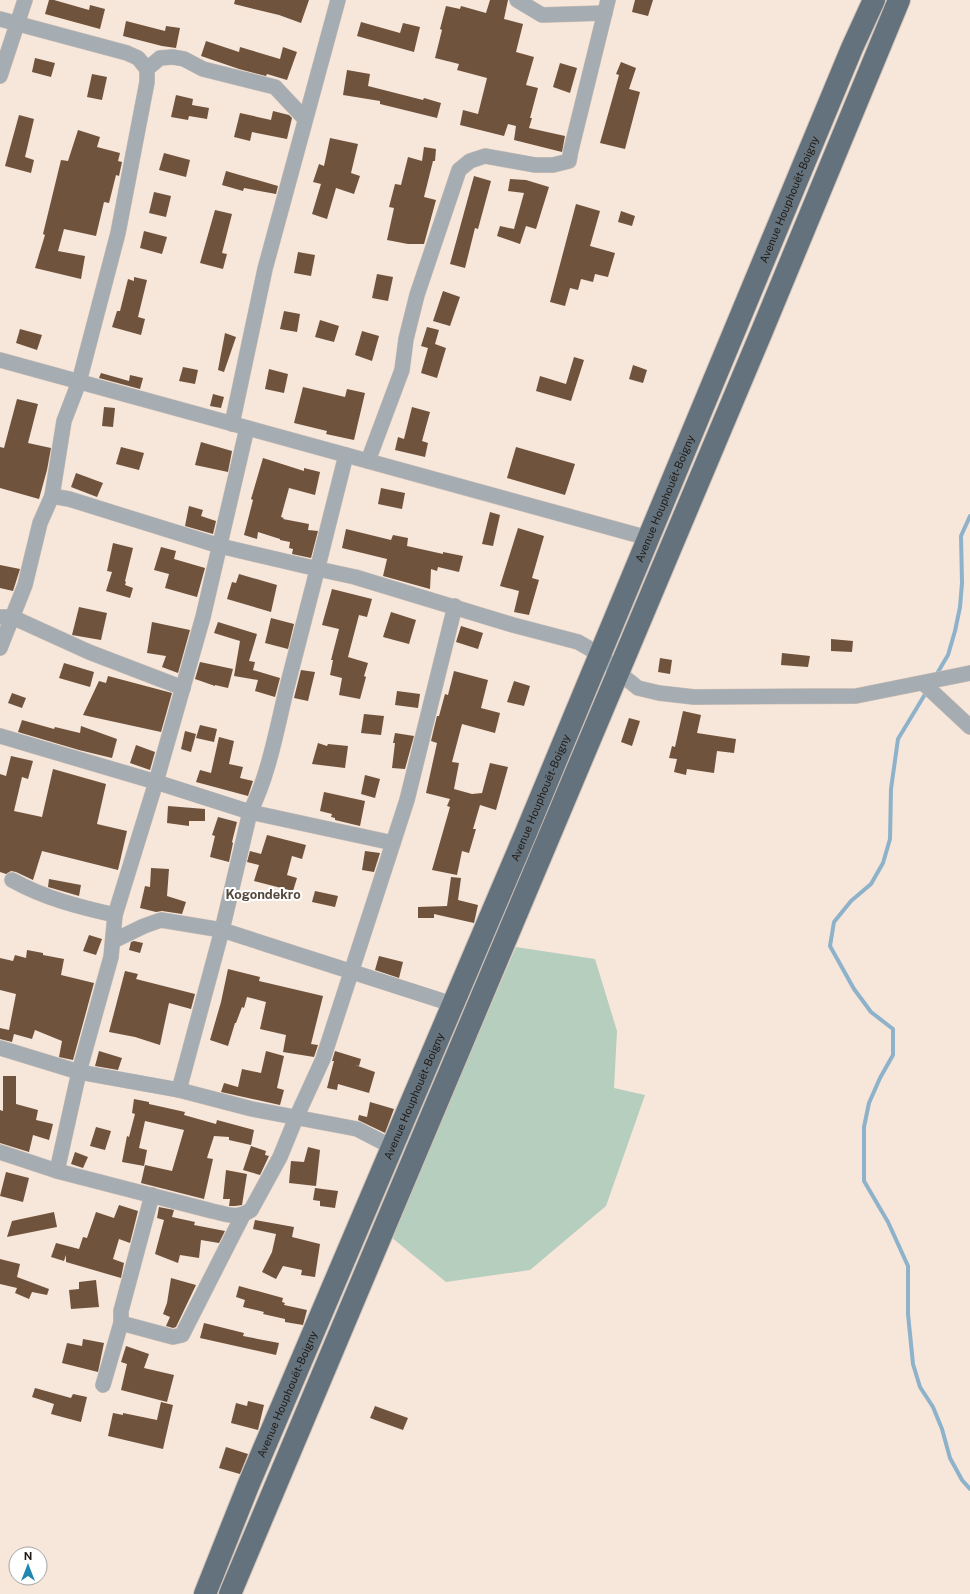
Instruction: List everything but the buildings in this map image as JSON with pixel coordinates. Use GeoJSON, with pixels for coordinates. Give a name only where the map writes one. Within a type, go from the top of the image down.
{"type":"FeatureCollection","features":[{"type":"Feature","properties":{"kind":"highway","name":"Avenue Houphouët-Boigny"},"geometry":{"type":"LineString","coordinates":[[205,1594],[251,1479],[525,835],[849,55],[874,0]]}},
{"type":"Feature","properties":{"kind":"highway"},"geometry":{"type":"LineString","coordinates":[[230,1594],[899,0]]}},
{"type":"Feature","properties":{"kind":"street"},"geometry":{"type":"LineString","coordinates":[[0,76],[25,0]]}},
{"type":"Feature","properties":{"kind":"street"},"geometry":{"type":"LineString","coordinates":[[232,424],[265,269],[338,0]]}},
{"type":"Feature","properties":{"kind":"street"},"geometry":{"type":"LineString","coordinates":[[368,461],[402,370],[406,339],[417,295],[459,170],[470,161],[485,156],[535,165],[553,165],[569,161],[606,7],[542,14],[517,0]]}},
{"type":"Feature","properties":{"kind":"street"},"geometry":{"type":"LineString","coordinates":[[0,19],[17,25],[127,53],[138,58],[147,69],[147,82],[118,232],[79,382],[64,421],[52,496],[40,523],[25,585],[6,617],[0,648]]}},
{"type":"Feature","properties":{"kind":"street"},"geometry":{"type":"LineString","coordinates":[[147,69],[160,58],[173,57],[184,59],[203,68],[275,88],[306,119]]}},
{"type":"Feature","properties":{"kind":"street"},"geometry":{"type":"LineString","coordinates":[[0,360],[648,538]]}},
{"type":"Feature","properties":{"kind":"street"},"geometry":{"type":"LineString","coordinates":[[57,1171],[79,1072],[111,957],[114,941],[115,915],[156,782],[203,617],[247,428]]}},
{"type":"Feature","properties":{"kind":"street"},"geometry":{"type":"LineString","coordinates":[[179,1090],[222,930],[250,812],[259,795],[346,455]]}},
{"type":"Feature","properties":{"kind":"street"},"geometry":{"type":"LineString","coordinates":[[52,496],[70,500],[220,546],[355,577],[455,606],[513,625],[578,642],[599,654],[638,688],[659,693],[694,697],[856,696],[970,673]]}},
{"type":"Feature","properties":{"kind":"street"},"geometry":{"type":"LineString","coordinates":[[121,1323],[173,1337],[182,1334],[243,1216],[251,1210],[280,1157],[323,1058],[407,800],[455,606]]}},
{"type":"Feature","properties":{"kind":"street"},"geometry":{"type":"LineString","coordinates":[[6,617],[89,652],[182,688]]}},
{"type":"Feature","properties":{"kind":"street"},"geometry":{"type":"LineString","coordinates":[[923,683],[970,727]]}},
{"type":"Feature","properties":{"kind":"street"},"geometry":{"type":"LineString","coordinates":[[0,736],[156,782],[250,812],[393,843]]}},
{"type":"Feature","properties":{"kind":"street"},"geometry":{"type":"LineString","coordinates":[[12,880],[30,890],[81,908],[115,915]]}},
{"type":"Feature","properties":{"kind":"street"},"geometry":{"type":"LineString","coordinates":[[114,941],[144,926],[161,920],[222,930],[452,1004]]}},
{"type":"Feature","properties":{"kind":"street"},"geometry":{"type":"LineString","coordinates":[[0,1048],[79,1072],[179,1090],[252,1109],[357,1129],[392,1147]]}},
{"type":"Feature","properties":{"kind":"street"},"geometry":{"type":"LineString","coordinates":[[0,1152],[57,1171],[234,1216],[243,1216]]}},
{"type":"Feature","properties":{"kind":"street"},"geometry":{"type":"LineString","coordinates":[[103,1385],[121,1323],[121,1311],[152,1195]]}},
{"type":"Feature","properties":{"kind":"green space"},"geometry":{"type":"Polygon","coordinates":[[[516,947],[595,959],[617,1031],[614,1088],[645,1095],[606,1206],[530,1270],[446,1282],[391,1237],[516,947]]]}},
{"type":"Feature","properties":{"kind":"waterway"},"geometry":{"type":"LineString","coordinates":[[935,677],[948,655],[955,631],[960,607],[962,583],[961,536],[970,516]]}},
{"type":"Feature","properties":{"kind":"waterway"},"geometry":{"type":"LineString","coordinates":[[927,691],[898,739],[891,789],[890,839],[883,863],[871,884],[851,901],[834,922],[830,946],[854,989],[871,1012],[893,1029],[893,1055],[880,1078],[869,1103],[864,1127],[864,1181],[888,1222],[908,1266],[908,1314],[913,1364],[920,1387],[933,1407],[942,1429],[950,1458],[962,1480],[970,1489]]}},
{"type":"Feature","properties":{"kind":"district","name":"Kogondekro"},"geometry":{"type":"Point","coordinates":[263,894]}}]}
